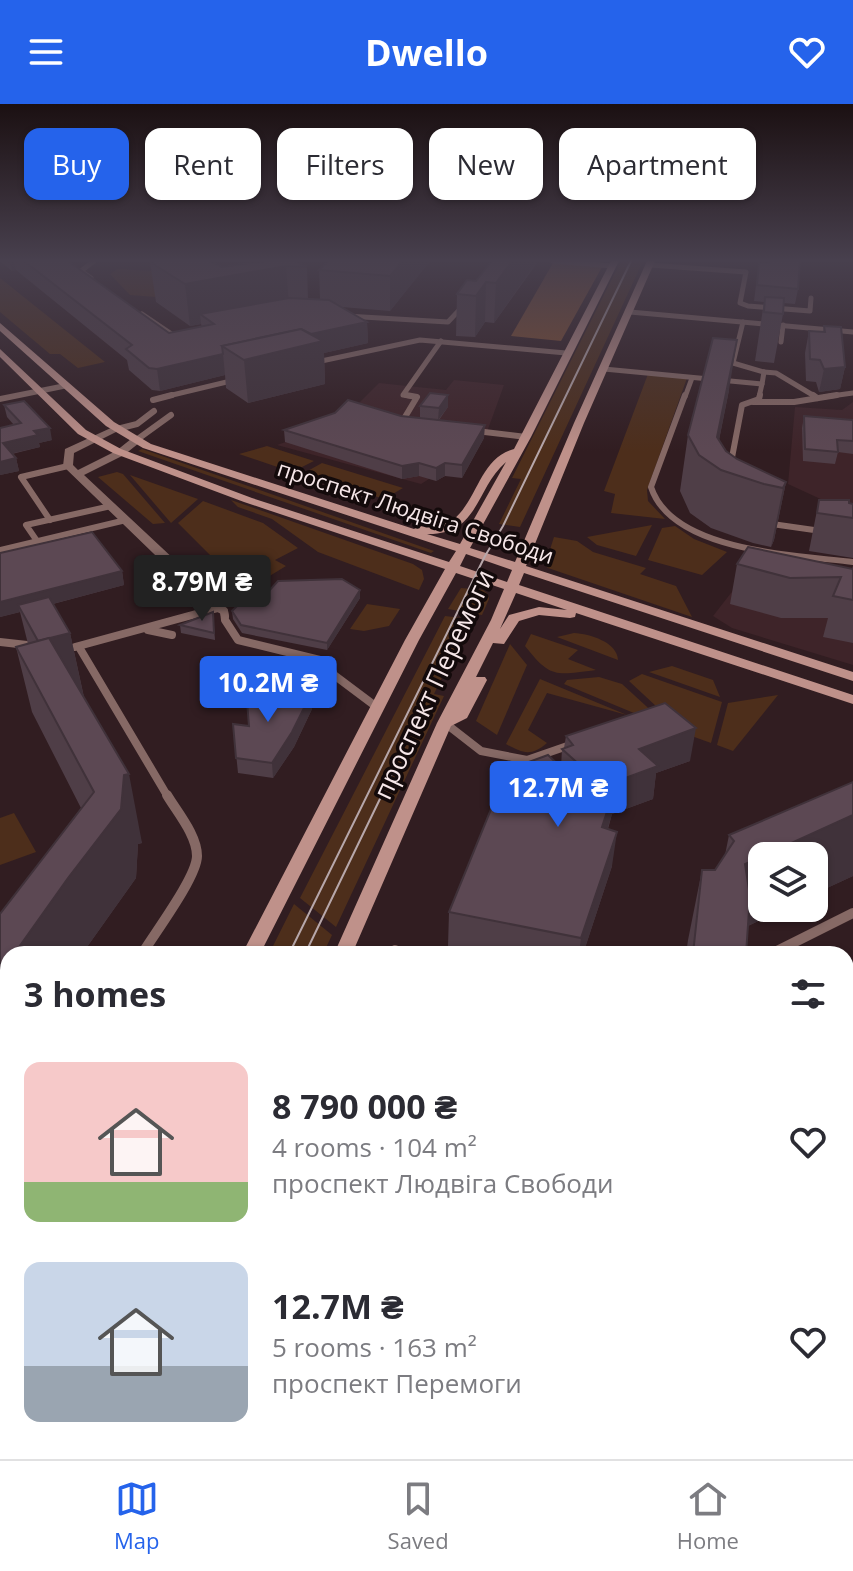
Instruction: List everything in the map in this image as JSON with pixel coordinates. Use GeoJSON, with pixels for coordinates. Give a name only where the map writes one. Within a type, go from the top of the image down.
{"type":"FeatureCollection","features":[{"type":"Feature","properties":{"kind":"main road","name":"проспект Перемоги"},"geometry":{"type":"LineString","coordinates":[[255,946],[412,640],[465,550],[582,324]]}},
{"type":"Feature","properties":{"kind":"main road","name":"проспект Перемоги"},"geometry":{"type":"LineString","coordinates":[[347,946],[445,723],[521,567],[574,433],[624,324]]}},
{"type":"Feature","properties":{"kind":"main road","name":"проспект Людвіга Свободи"},"geometry":{"type":"LineString","coordinates":[[0,326],[65,386],[135,441],[853,677]]}},
{"type":"Feature","properties":{"kind":"main road","name":"проспект Людвіга Свободи"},"geometry":{"type":"LineString","coordinates":[[0,352],[94,440],[120,453],[248,500],[853,700]]}},
{"type":"Feature","properties":{"kind":"main road"},"geometry":{"type":"LineString","coordinates":[[396,528],[437,531],[460,522],[491,471],[523,441]]}},
{"type":"Feature","properties":{"kind":"main road"},"geometry":{"type":"LineString","coordinates":[[445,723],[462,715],[505,629],[514,618],[554,611],[632,628]]}},
{"type":"Feature","properties":{"kind":"street"},"geometry":{"type":"LineString","coordinates":[[0,399],[65,386]]}},
{"type":"Feature","properties":{"kind":"street"},"geometry":{"type":"LineString","coordinates":[[117,429],[69,451],[72,470],[218,608]]}},
{"type":"Feature","properties":{"kind":"street"},"geometry":{"type":"LineString","coordinates":[[72,470],[120,453],[135,441]]}},
{"type":"Feature","properties":{"kind":"lane"},"geometry":{"type":"LineString","coordinates":[[157,324],[173,335],[188,332]]}},
{"type":"Feature","properties":{"kind":"lane"},"geometry":{"type":"LineString","coordinates":[[423,329],[426,324]]}},
{"type":"Feature","properties":{"kind":"lane"},"geometry":{"type":"LineString","coordinates":[[747,324],[733,363],[776,373],[817,398]]}},
{"type":"Feature","properties":{"kind":"lane"},"geometry":{"type":"LineString","coordinates":[[774,324],[853,332]]}},
{"type":"Feature","properties":{"kind":"lane"},"geometry":{"type":"LineString","coordinates":[[781,342],[783,325]]}},
{"type":"Feature","properties":{"kind":"lane"},"geometry":{"type":"LineString","coordinates":[[828,339],[831,330]]}},
{"type":"Feature","properties":{"kind":"lane"},"geometry":{"type":"LineString","coordinates":[[310,363],[410,341],[566,353]]}},
{"type":"Feature","properties":{"kind":"lane"},"geometry":{"type":"LineString","coordinates":[[417,424],[402,422],[417,397],[403,395],[441,341]]}},
{"type":"Feature","properties":{"kind":"lane"},"geometry":{"type":"LineString","coordinates":[[604,369],[762,384]]}},
{"type":"Feature","properties":{"kind":"lane"},"geometry":{"type":"LineString","coordinates":[[728,482],[742,405],[759,399],[764,372]]}},
{"type":"Feature","properties":{"kind":"lane"},"geometry":{"type":"LineString","coordinates":[[692,378],[651,487],[664,513],[687,526],[741,547],[853,562]]}},
{"type":"Feature","properties":{"kind":"lane"},"geometry":{"type":"LineString","coordinates":[[153,400],[238,379]]}},
{"type":"Feature","properties":{"kind":"lane"},"geometry":{"type":"LineString","coordinates":[[751,402],[853,393]]}},
{"type":"Feature","properties":{"kind":"lane"},"geometry":{"type":"LineString","coordinates":[[117,429],[137,424],[154,411]]}},
{"type":"Feature","properties":{"kind":"lane"},"geometry":{"type":"LineString","coordinates":[[135,441],[171,415]]}},
{"type":"Feature","properties":{"kind":"lane"},"geometry":{"type":"LineString","coordinates":[[461,429],[523,441]]}},
{"type":"Feature","properties":{"kind":"lane"},"geometry":{"type":"LineString","coordinates":[[50,520],[21,477],[72,470]]}},
{"type":"Feature","properties":{"kind":"lane"},"geometry":{"type":"LineString","coordinates":[[37,541],[26,525],[111,506]]}},
{"type":"Feature","properties":{"kind":"lane"},"geometry":{"type":"LineString","coordinates":[[0,550],[126,520]]}},
{"type":"Feature","properties":{"kind":"lane"},"geometry":{"type":"LineString","coordinates":[[687,526],[704,522]]}},
{"type":"Feature","properties":{"kind":"lane"},"geometry":{"type":"LineString","coordinates":[[760,522],[824,531]]}},
{"type":"Feature","properties":{"kind":"lane"},"geometry":{"type":"LineString","coordinates":[[65,647],[79,647],[218,608],[224,611],[225,620],[238,640],[328,662],[334,675],[378,708]]}},
{"type":"Feature","properties":{"kind":"lane"},"geometry":{"type":"LineString","coordinates":[[143,629],[172,635]]}},
{"type":"Feature","properties":{"kind":"lane"},"geometry":{"type":"LineString","coordinates":[[0,642],[51,647]]}},
{"type":"Feature","properties":{"kind":"lane"},"geometry":{"type":"LineString","coordinates":[[79,647],[190,834],[196,850],[193,872],[147,946]]}},
{"type":"Feature","properties":{"kind":"lane"},"geometry":{"type":"LineString","coordinates":[[445,723],[481,751],[527,760],[580,742]]}},
{"type":"Feature","properties":{"kind":"lane"},"geometry":{"type":"LineString","coordinates":[[527,760],[548,780]]}},
{"type":"Feature","properties":{"kind":"lane"},"geometry":{"type":"LineString","coordinates":[[787,946],[853,913]]}},
{"type":"Feature","properties":{"kind":"shaded area"},"geometry":{"type":"Polygon","coordinates":[[[15,324],[58,324],[105,362],[78,368],[60,354],[50,354],[15,324]]]}},
{"type":"Feature","properties":{"kind":"shaded area"},"geometry":{"type":"Polygon","coordinates":[[[518,324],[570,324],[561,341],[511,336],[518,324]]]}},
{"type":"Feature","properties":{"kind":"shaded area"},"geometry":{"type":"Polygon","coordinates":[[[589,324],[614,324],[520,527],[499,524],[521,479],[512,478],[589,324]]]}},
{"type":"Feature","properties":{"kind":"shaded area"},"geometry":{"type":"Polygon","coordinates":[[[648,374],[687,378],[647,490],[648,501],[665,519],[611,513],[615,494],[604,491],[648,374]]]}},
{"type":"Feature","properties":{"kind":"shaded area"},"geometry":{"type":"Polygon","coordinates":[[[454,380],[504,385],[487,432],[461,477],[437,474],[421,484],[277,445],[338,424],[379,383],[446,390],[454,380]]]}},
{"type":"Feature","properties":{"kind":"shaded area"},"geometry":{"type":"Polygon","coordinates":[[[853,402],[853,514],[788,484],[795,407],[842,410],[853,402]]]}},
{"type":"Feature","properties":{"kind":"shaded area"},"geometry":{"type":"Polygon","coordinates":[[[267,446],[314,461],[292,472],[239,454],[267,446]]]}},
{"type":"Feature","properties":{"kind":"shaded area"},"geometry":{"type":"Polygon","coordinates":[[[142,449],[434,551],[431,553],[138,451],[142,449]]]}},
{"type":"Feature","properties":{"kind":"shaded area"},"geometry":{"type":"Polygon","coordinates":[[[322,463],[403,488],[384,499],[304,473],[322,463]]]}},
{"type":"Feature","properties":{"kind":"shaded area"},"geometry":{"type":"Polygon","coordinates":[[[117,472],[123,474],[165,523],[153,524],[98,477],[117,472]]]}},
{"type":"Feature","properties":{"kind":"shaded area"},"geometry":{"type":"Polygon","coordinates":[[[130,475],[198,499],[171,523],[130,475]]]}},
{"type":"Feature","properties":{"kind":"shaded area"},"geometry":{"type":"Polygon","coordinates":[[[231,500],[413,564],[422,570],[424,579],[419,590],[318,552],[272,519],[238,507],[231,500]]]}},
{"type":"Feature","properties":{"kind":"shaded area"},"geometry":{"type":"Polygon","coordinates":[[[203,501],[263,523],[298,548],[275,560],[286,566],[250,588],[224,569],[178,523],[203,501]]]}},
{"type":"Feature","properties":{"kind":"shaded area"},"geometry":{"type":"Polygon","coordinates":[[[652,525],[636,556],[597,545],[587,537],[652,525]]]}},
{"type":"Feature","properties":{"kind":"shaded area"},"geometry":{"type":"Polygon","coordinates":[[[675,526],[694,539],[727,552],[702,575],[648,560],[662,528],[675,526]]]}},
{"type":"Feature","properties":{"kind":"shaded area"},"geometry":{"type":"Polygon","coordinates":[[[554,537],[577,541],[593,552],[646,568],[640,574],[676,586],[692,617],[548,568],[545,565],[554,537]]]}},
{"type":"Feature","properties":{"kind":"shaded area"},"geometry":{"type":"Polygon","coordinates":[[[853,573],[853,665],[732,628],[713,616],[738,584],[853,573]]]}},
{"type":"Feature","properties":{"kind":"shaded area"},"geometry":{"type":"Polygon","coordinates":[[[461,588],[483,590],[488,594],[482,615],[448,609],[461,588]]]}},
{"type":"Feature","properties":{"kind":"shaded area"},"geometry":{"type":"Polygon","coordinates":[[[367,604],[400,609],[389,626],[364,631],[350,629],[367,604]]]}},
{"type":"Feature","properties":{"kind":"shaded area"},"geometry":{"type":"Polygon","coordinates":[[[445,616],[470,619],[434,694],[444,696],[336,927],[300,898],[445,616]]]}},
{"type":"Feature","properties":{"kind":"shaded area"},"geometry":{"type":"Polygon","coordinates":[[[574,633],[595,637],[608,644],[618,660],[557,637],[574,633]]]}},
{"type":"Feature","properties":{"kind":"shaded area"},"geometry":{"type":"Polygon","coordinates":[[[531,634],[578,650],[568,659],[596,670],[563,673],[548,669],[525,646],[531,634]]]}},
{"type":"Feature","properties":{"kind":"shaded area"},"geometry":{"type":"Polygon","coordinates":[[[510,644],[527,665],[497,735],[476,721],[510,644]]]}},
{"type":"Feature","properties":{"kind":"shaded area"},"geometry":{"type":"Polygon","coordinates":[[[672,666],[713,680],[720,697],[649,672],[672,666]]]}},
{"type":"Feature","properties":{"kind":"shaded area"},"geometry":{"type":"Polygon","coordinates":[[[642,674],[722,702],[711,743],[686,734],[629,681],[642,674]]]}},
{"type":"Feature","properties":{"kind":"shaded area"},"geometry":{"type":"Polygon","coordinates":[[[599,677],[622,684],[670,728],[564,684],[567,680],[599,677]]]}},
{"type":"Feature","properties":{"kind":"shaded area"},"geometry":{"type":"Polygon","coordinates":[[[540,679],[627,715],[547,693],[528,730],[547,743],[531,752],[517,750],[506,744],[540,679]]]}},
{"type":"Feature","properties":{"kind":"shaded area"},"geometry":{"type":"Polygon","coordinates":[[[778,695],[733,751],[717,745],[728,703],[778,695]]]}},
{"type":"Feature","properties":{"kind":"shaded area"},"geometry":{"type":"Polygon","coordinates":[[[14,813],[36,852],[0,865],[0,818],[14,813]]]}},
{"type":"Feature","properties":{"kind":"shaded area"},"geometry":{"type":"Polygon","coordinates":[[[294,904],[332,935],[327,946],[273,946],[294,904]]]}},
{"type":"Feature","properties":{"kind":"building"},"geometry":{"type":"Polygon","coordinates":[[[105,324],[157,324],[169,333],[213,324],[357,324],[311,334],[301,329],[222,346],[223,354],[157,369],[149,368],[126,349],[132,345],[105,324]]]}},
{"type":"Feature","properties":{"kind":"building"},"geometry":{"type":"Polygon","coordinates":[[[824,326],[841,327],[845,367],[824,369],[820,360],[810,359],[809,331],[825,332],[824,326]]]}},
{"type":"Feature","properties":{"kind":"building"},"geometry":{"type":"Polygon","coordinates":[[[301,329],[323,341],[244,360],[222,346],[301,329]]]}},
{"type":"Feature","properties":{"kind":"building"},"geometry":{"type":"Polygon","coordinates":[[[713,338],[737,340],[717,437],[726,451],[737,459],[786,482],[783,488],[721,470],[699,455],[688,435],[713,338]]]}},
{"type":"Feature","properties":{"kind":"building"},"geometry":{"type":"Polygon","coordinates":[[[430,393],[448,395],[439,408],[420,406],[430,393]]]}},
{"type":"Feature","properties":{"kind":"building"},"geometry":{"type":"Polygon","coordinates":[[[348,400],[401,416],[485,425],[462,465],[445,463],[436,468],[419,463],[402,466],[284,430],[335,413],[348,400]]]}},
{"type":"Feature","properties":{"kind":"building"},"geometry":{"type":"Polygon","coordinates":[[[24,401],[50,428],[34,431],[38,435],[3,443],[16,458],[0,462],[0,428],[21,423],[4,405],[24,401]]]}},
{"type":"Feature","properties":{"kind":"building"},"geometry":{"type":"Polygon","coordinates":[[[804,416],[853,420],[853,441],[837,440],[838,452],[805,449],[804,416]]]}},
{"type":"Feature","properties":{"kind":"building"},"geometry":{"type":"Polygon","coordinates":[[[819,500],[849,500],[853,504],[853,518],[817,513],[819,500]]]}},
{"type":"Feature","properties":{"kind":"building"},"geometry":{"type":"Polygon","coordinates":[[[92,532],[122,571],[0,602],[0,553],[92,532]]]}},
{"type":"Feature","properties":{"kind":"building"},"geometry":{"type":"Polygon","coordinates":[[[748,547],[853,569],[853,600],[833,596],[841,577],[790,578],[737,564],[748,547]]]}},
{"type":"Feature","properties":{"kind":"building"},"geometry":{"type":"Polygon","coordinates":[[[342,579],[360,590],[327,643],[241,625],[232,611],[242,601],[257,604],[278,581],[342,579]]]}},
{"type":"Feature","properties":{"kind":"building"},"geometry":{"type":"Polygon","coordinates":[[[49,597],[70,633],[38,641],[18,605],[49,597]]]}},
{"type":"Feature","properties":{"kind":"building"},"geometry":{"type":"Polygon","coordinates":[[[213,612],[214,633],[180,625],[213,612]]]}},
{"type":"Feature","properties":{"kind":"building"},"geometry":{"type":"Polygon","coordinates":[[[49,638],[129,774],[124,775],[121,809],[20,946],[0,946],[0,914],[94,792],[16,647],[49,638]]]}},
{"type":"Feature","properties":{"kind":"building"},"geometry":{"type":"Polygon","coordinates":[[[246,689],[311,694],[272,763],[236,758],[233,724],[249,726],[246,689]]]}},
{"type":"Feature","properties":{"kind":"building"},"geometry":{"type":"Polygon","coordinates":[[[665,703],[696,728],[639,749],[658,766],[617,781],[602,827],[617,832],[581,938],[449,912],[507,770],[548,755],[589,794],[596,795],[601,792],[602,785],[562,749],[573,745],[566,736],[665,703]]]}},
{"type":"Feature","properties":{"kind":"building"},"geometry":{"type":"Polygon","coordinates":[[[853,782],[853,815],[793,842],[748,842],[748,863],[745,864],[748,883],[747,946],[694,946],[702,870],[715,870],[734,841],[729,835],[853,782]]]}},
{"type":"Feature","properties":{"kind":"tram line"},"geometry":{"type":"LineString","coordinates":[[293,946],[600,324]]}},
{"type":"Feature","properties":{"kind":"tram line"},"geometry":{"type":"LineString","coordinates":[[309,946],[392,774]]}}]}
